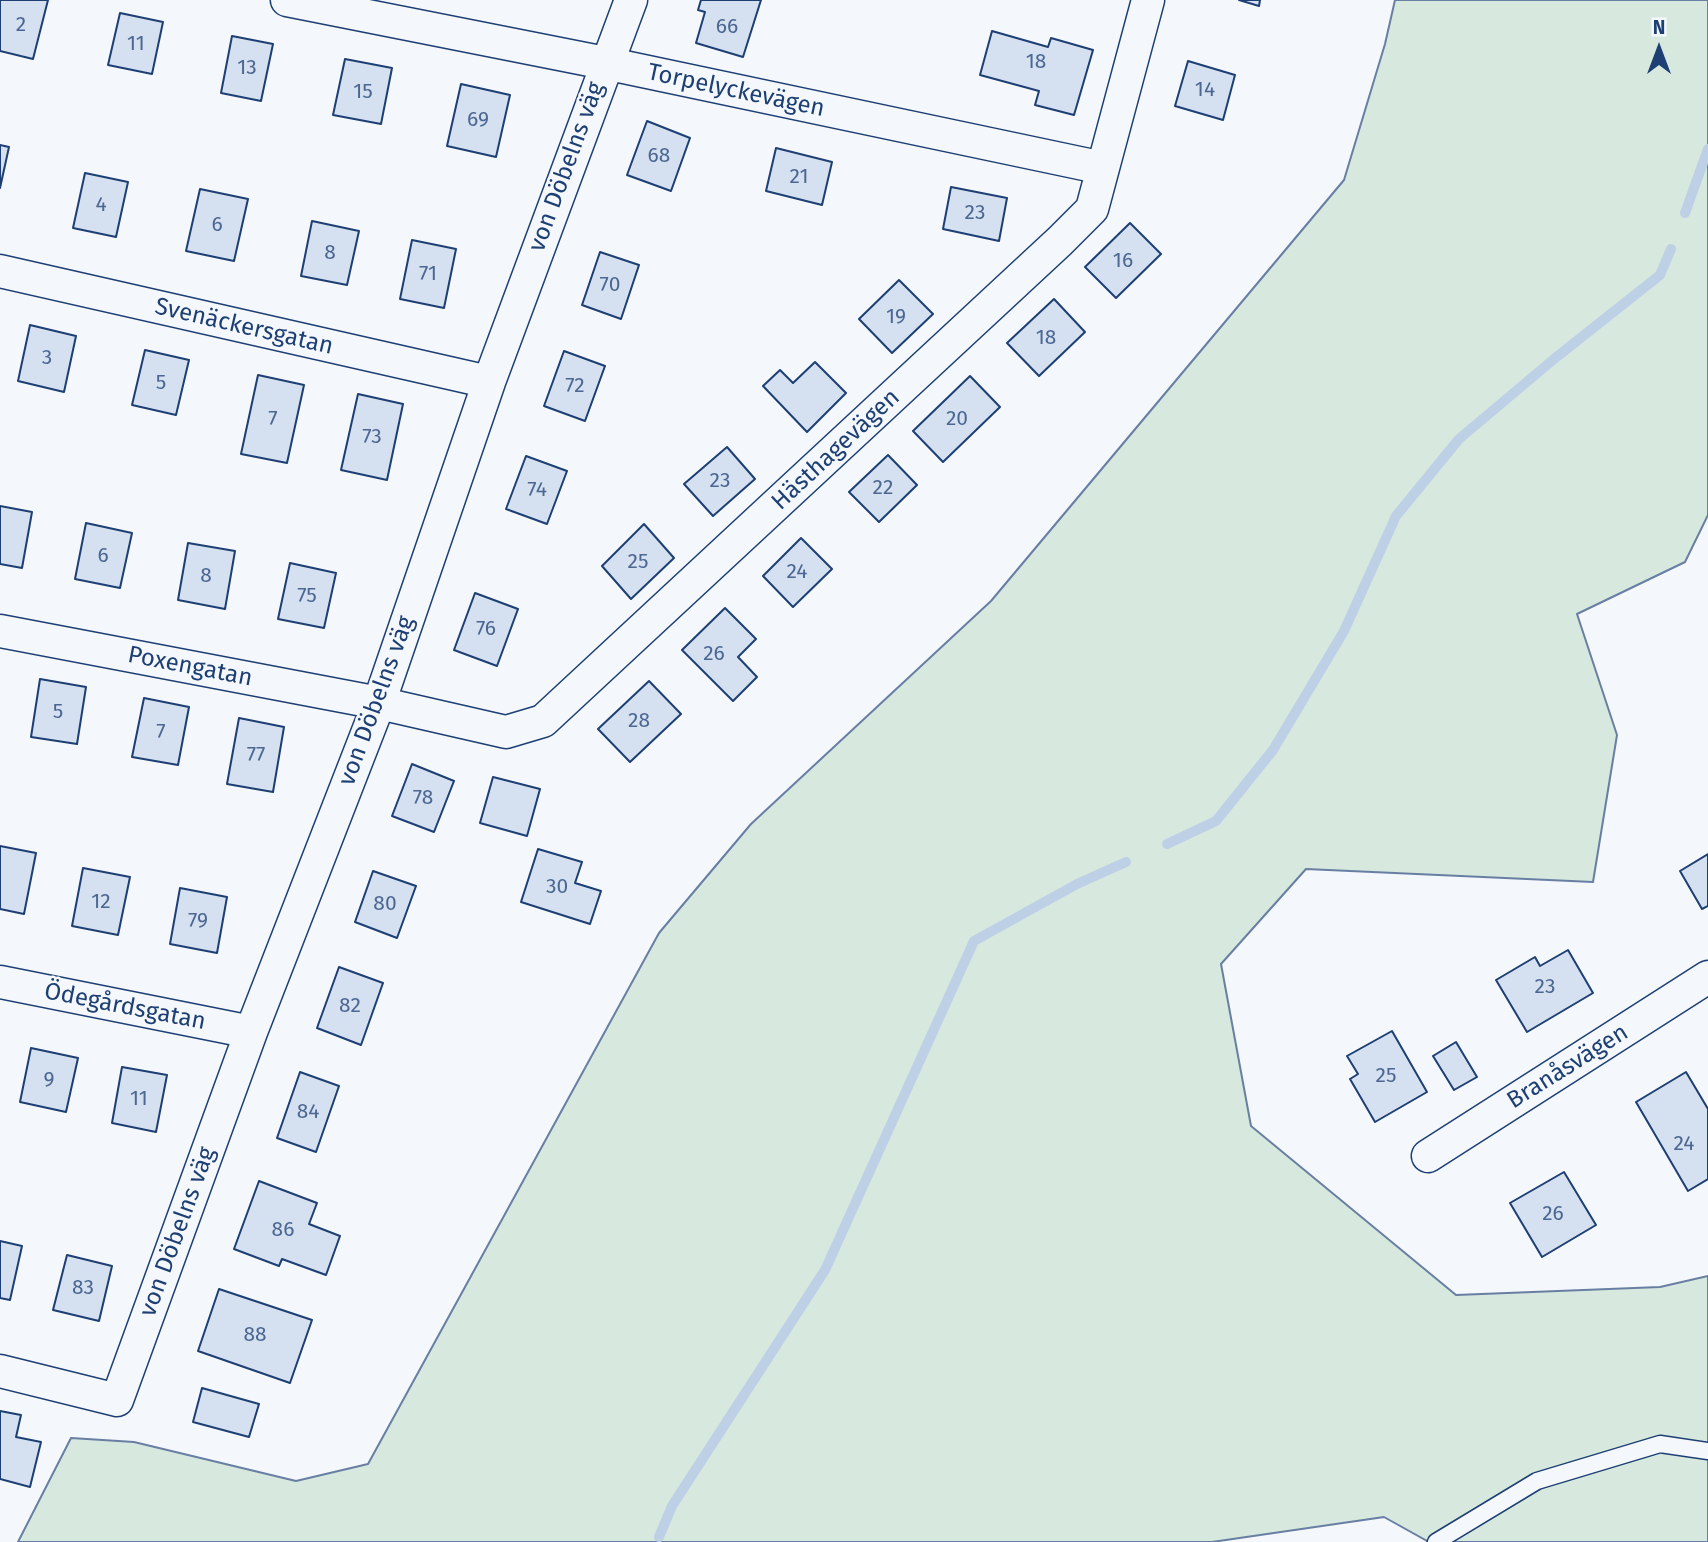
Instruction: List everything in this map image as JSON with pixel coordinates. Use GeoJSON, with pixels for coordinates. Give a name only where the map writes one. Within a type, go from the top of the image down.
{"type":"FeatureCollection","features":[{"type":"Feature","properties":{"kind":"street","name":"Torpelyckevägen"},"geometry":{"type":"LineString","coordinates":[[287,0],[605,63],[1103,168]]}},
{"type":"Feature","properties":{"kind":"street","name":"von Döbelns väg"},"geometry":{"type":"LineString","coordinates":[[0,1371],[117,1400],[251,1032],[379,703],[489,382],[605,63],[631,0]]}},
{"type":"Feature","properties":{"kind":"street","name":"Hästhagevägen"},"geometry":{"type":"LineString","coordinates":[[379,703],[506,732],[543,721],[1092,209],[1148,0]]}},
{"type":"Feature","properties":{"kind":"street","name":"Svenäckersgatan"},"geometry":{"type":"LineString","coordinates":[[0,271],[489,382]]}},
{"type":"Feature","properties":{"kind":"street","name":"Poxengatan"},"geometry":{"type":"LineString","coordinates":[[0,631],[379,703]]}},
{"type":"Feature","properties":{"kind":"street","name":"Branåsvägen"},"geometry":{"type":"LineString","coordinates":[[1428,1156],[1708,977]]}},
{"type":"Feature","properties":{"kind":"street","name":"Ödegårdsgatan"},"geometry":{"type":"LineString","coordinates":[[0,982],[251,1032]]}},
{"type":"Feature","properties":{"kind":"lane"},"geometry":{"type":"LineString","coordinates":[[1436,1542],[1537,1481],[1660,1444],[1708,1451]]}},
{"type":"Feature","properties":{"kind":"shaded area"},"geometry":{"type":"Polygon","coordinates":[[[1395,0],[1708,0],[1708,515],[1685,562],[1577,614],[1617,735],[1593,882],[1306,869],[1221,964],[1251,1126],[1456,1295],[1660,1287],[1708,1276],[1708,1542],[1429,1542],[1384,1517],[1212,1542],[18,1542],[71,1438],[134,1442],[296,1481],[368,1464],[659,933],[751,824],[991,601],[1344,180],[1385,44],[1395,0]]]}},
{"type":"Feature","properties":{"kind":"building"},"geometry":{"type":"Polygon","coordinates":[[[0,0],[48,0],[33,59],[0,51],[0,0]]]}},
{"type":"Feature","properties":{"kind":"building"},"geometry":{"type":"Polygon","coordinates":[[[701,0],[761,0],[743,57],[696,43],[705,12],[698,10],[701,0]]]}},
{"type":"Feature","properties":{"kind":"building"},"geometry":{"type":"Polygon","coordinates":[[[1239,0],[1260,0],[1259,6],[1239,0]]]}},
{"type":"Feature","properties":{"kind":"building"},"geometry":{"type":"Polygon","coordinates":[[[120,13],[163,22],[152,74],[108,65],[120,13]]]}},
{"type":"Feature","properties":{"kind":"building"},"geometry":{"type":"Polygon","coordinates":[[[992,31],[1048,47],[1051,38],[1093,50],[1074,115],[1035,105],[1039,91],[980,75],[992,31]]]}},
{"type":"Feature","properties":{"kind":"building"},"geometry":{"type":"Polygon","coordinates":[[[232,36],[273,44],[261,101],[221,93],[232,36]]]}},
{"type":"Feature","properties":{"kind":"building"},"geometry":{"type":"Polygon","coordinates":[[[345,59],[392,68],[381,124],[333,115],[345,59]]]}},
{"type":"Feature","properties":{"kind":"building"},"geometry":{"type":"Polygon","coordinates":[[[1188,61],[1235,75],[1223,120],[1175,106],[1188,61]]]}},
{"type":"Feature","properties":{"kind":"building"},"geometry":{"type":"Polygon","coordinates":[[[461,84],[510,95],[496,157],[447,146],[461,84]]]}},
{"type":"Feature","properties":{"kind":"building"},"geometry":{"type":"Polygon","coordinates":[[[647,121],[690,138],[671,191],[627,175],[647,121]]]}},
{"type":"Feature","properties":{"kind":"building"},"geometry":{"type":"Polygon","coordinates":[[[0,145],[9,147],[0,188],[0,145]]]}},
{"type":"Feature","properties":{"kind":"building"},"geometry":{"type":"Polygon","coordinates":[[[776,148],[832,162],[822,205],[766,191],[776,148]]]}},
{"type":"Feature","properties":{"kind":"building"},"geometry":{"type":"Polygon","coordinates":[[[85,173],[128,182],[116,237],[73,228],[85,173]]]}},
{"type":"Feature","properties":{"kind":"building"},"geometry":{"type":"Polygon","coordinates":[[[951,187],[1007,198],[999,241],[943,229],[951,187]]]}},
{"type":"Feature","properties":{"kind":"building"},"geometry":{"type":"Polygon","coordinates":[[[200,189],[248,199],[234,261],[186,251],[200,189]]]}},
{"type":"Feature","properties":{"kind":"building"},"geometry":{"type":"Polygon","coordinates":[[[312,221],[359,231],[347,285],[301,276],[312,221]]]}},
{"type":"Feature","properties":{"kind":"building"},"geometry":{"type":"Polygon","coordinates":[[[1130,223],[1161,254],[1116,298],[1085,267],[1130,223]]]}},
{"type":"Feature","properties":{"kind":"building"},"geometry":{"type":"Polygon","coordinates":[[[412,240],[456,249],[444,308],[400,299],[412,240]]]}},
{"type":"Feature","properties":{"kind":"building"},"geometry":{"type":"Polygon","coordinates":[[[600,252],[639,265],[621,319],[582,305],[600,252]]]}},
{"type":"Feature","properties":{"kind":"building"},"geometry":{"type":"Polygon","coordinates":[[[899,280],[933,314],[892,353],[859,319],[899,280]]]}},
{"type":"Feature","properties":{"kind":"building"},"geometry":{"type":"Polygon","coordinates":[[[1054,299],[1085,332],[1039,376],[1007,343],[1054,299]]]}},
{"type":"Feature","properties":{"kind":"building"},"geometry":{"type":"Polygon","coordinates":[[[30,325],[76,336],[64,392],[18,381],[30,325]]]}},
{"type":"Feature","properties":{"kind":"building"},"geometry":{"type":"Polygon","coordinates":[[[145,350],[189,360],[176,415],[132,405],[145,350]]]}},
{"type":"Feature","properties":{"kind":"building"},"geometry":{"type":"Polygon","coordinates":[[[564,351],[605,366],[585,421],[544,406],[564,351]]]}},
{"type":"Feature","properties":{"kind":"building"},"geometry":{"type":"Polygon","coordinates":[[[815,362],[846,393],[807,432],[763,386],[780,370],[793,383],[815,362]]]}},
{"type":"Feature","properties":{"kind":"building"},"geometry":{"type":"Polygon","coordinates":[[[258,375],[304,385],[287,463],[241,454],[258,375]]]}},
{"type":"Feature","properties":{"kind":"building"},"geometry":{"type":"Polygon","coordinates":[[[970,376],[1000,407],[943,462],[913,431],[970,376]]]}},
{"type":"Feature","properties":{"kind":"building"},"geometry":{"type":"Polygon","coordinates":[[[358,394],[403,404],[387,480],[341,470],[358,394]]]}},
{"type":"Feature","properties":{"kind":"building"},"geometry":{"type":"Polygon","coordinates":[[[727,447],[755,479],[713,516],[684,484],[727,447]]]}},
{"type":"Feature","properties":{"kind":"building"},"geometry":{"type":"Polygon","coordinates":[[[888,455],[917,485],[879,522],[849,492],[888,455]]]}},
{"type":"Feature","properties":{"kind":"building"},"geometry":{"type":"Polygon","coordinates":[[[526,456],[567,471],[547,524],[506,509],[526,456]]]}},
{"type":"Feature","properties":{"kind":"building"},"geometry":{"type":"Polygon","coordinates":[[[0,506],[32,512],[22,568],[0,564],[0,506]]]}},
{"type":"Feature","properties":{"kind":"building"},"geometry":{"type":"Polygon","coordinates":[[[86,523],[132,533],[120,588],[75,579],[86,523]]]}},
{"type":"Feature","properties":{"kind":"building"},"geometry":{"type":"Polygon","coordinates":[[[644,524],[674,558],[631,599],[602,566],[644,524]]]}},
{"type":"Feature","properties":{"kind":"building"},"geometry":{"type":"Polygon","coordinates":[[[801,538],[832,569],[793,607],[763,576],[801,538]]]}},
{"type":"Feature","properties":{"kind":"building"},"geometry":{"type":"Polygon","coordinates":[[[188,543],[235,551],[225,609],[178,600],[188,543]]]}},
{"type":"Feature","properties":{"kind":"building"},"geometry":{"type":"Polygon","coordinates":[[[290,563],[336,573],[324,628],[278,619],[290,563]]]}},
{"type":"Feature","properties":{"kind":"building"},"geometry":{"type":"Polygon","coordinates":[[[475,593],[518,609],[497,666],[454,650],[475,593]]]}},
{"type":"Feature","properties":{"kind":"building"},"geometry":{"type":"Polygon","coordinates":[[[725,608],[756,639],[738,657],[757,677],[733,701],[682,650],[725,608]]]}},
{"type":"Feature","properties":{"kind":"building"},"geometry":{"type":"Polygon","coordinates":[[[40,679],[86,687],[77,744],[31,737],[40,679]]]}},
{"type":"Feature","properties":{"kind":"building"},"geometry":{"type":"Polygon","coordinates":[[[649,681],[681,714],[630,762],[598,729],[649,681]]]}},
{"type":"Feature","properties":{"kind":"building"},"geometry":{"type":"Polygon","coordinates":[[[144,698],[189,707],[178,765],[132,757],[144,698]]]}},
{"type":"Feature","properties":{"kind":"building"},"geometry":{"type":"Polygon","coordinates":[[[239,718],[284,727],[273,792],[227,784],[239,718]]]}},
{"type":"Feature","properties":{"kind":"building"},"geometry":{"type":"Polygon","coordinates":[[[412,764],[454,781],[434,832],[392,816],[412,764]]]}},
{"type":"Feature","properties":{"kind":"building"},"geometry":{"type":"Polygon","coordinates":[[[493,777],[540,789],[527,836],[480,823],[493,777]]]}},
{"type":"Feature","properties":{"kind":"building"},"geometry":{"type":"Polygon","coordinates":[[[0,846],[36,853],[24,914],[0,909],[0,846]]]}},
{"type":"Feature","properties":{"kind":"building"},"geometry":{"type":"Polygon","coordinates":[[[538,849],[582,862],[575,883],[601,891],[590,924],[521,902],[538,849]]]}},
{"type":"Feature","properties":{"kind":"building"},"geometry":{"type":"Polygon","coordinates":[[[1708,854],[1708,906],[1702,909],[1680,871],[1708,854]]]}},
{"type":"Feature","properties":{"kind":"building"},"geometry":{"type":"Polygon","coordinates":[[[83,868],[130,877],[118,935],[72,926],[83,868]]]}},
{"type":"Feature","properties":{"kind":"building"},"geometry":{"type":"Polygon","coordinates":[[[373,871],[416,886],[397,938],[355,922],[373,871]]]}},
{"type":"Feature","properties":{"kind":"building"},"geometry":{"type":"Polygon","coordinates":[[[180,888],[227,897],[217,953],[170,944],[180,888]]]}},
{"type":"Feature","properties":{"kind":"building"},"geometry":{"type":"Polygon","coordinates":[[[1568,950],[1593,993],[1527,1032],[1496,980],[1535,957],[1540,966],[1568,950]]]}},
{"type":"Feature","properties":{"kind":"building"},"geometry":{"type":"Polygon","coordinates":[[[339,967],[383,983],[361,1045],[317,1028],[339,967]]]}},
{"type":"Feature","properties":{"kind":"building"},"geometry":{"type":"Polygon","coordinates":[[[1392,1031],[1427,1092],[1375,1122],[1350,1079],[1358,1074],[1347,1056],[1392,1031]]]}},
{"type":"Feature","properties":{"kind":"building"},"geometry":{"type":"Polygon","coordinates":[[[1456,1042],[1477,1077],[1454,1090],[1433,1056],[1456,1042]]]}},
{"type":"Feature","properties":{"kind":"building"},"geometry":{"type":"Polygon","coordinates":[[[31,1048],[78,1058],[66,1112],[20,1102],[31,1048]]]}},
{"type":"Feature","properties":{"kind":"building"},"geometry":{"type":"Polygon","coordinates":[[[122,1067],[167,1075],[156,1132],[112,1123],[122,1067]]]}},
{"type":"Feature","properties":{"kind":"building"},"geometry":{"type":"Polygon","coordinates":[[[300,1072],[339,1086],[316,1152],[277,1138],[300,1072]]]}},
{"type":"Feature","properties":{"kind":"building"},"geometry":{"type":"Polygon","coordinates":[[[1686,1072],[1708,1109],[1708,1179],[1688,1191],[1636,1102],[1686,1072]]]}},
{"type":"Feature","properties":{"kind":"building"},"geometry":{"type":"Polygon","coordinates":[[[1564,1172],[1596,1225],[1542,1257],[1510,1203],[1564,1172]]]}},
{"type":"Feature","properties":{"kind":"building"},"geometry":{"type":"Polygon","coordinates":[[[259,1181],[317,1203],[309,1224],[340,1236],[326,1275],[282,1259],[279,1266],[234,1249],[259,1181]]]}},
{"type":"Feature","properties":{"kind":"building"},"geometry":{"type":"Polygon","coordinates":[[[0,1241],[22,1246],[10,1300],[0,1298],[0,1241]]]}},
{"type":"Feature","properties":{"kind":"building"},"geometry":{"type":"Polygon","coordinates":[[[67,1255],[112,1266],[99,1321],[53,1310],[67,1255]]]}},
{"type":"Feature","properties":{"kind":"building"},"geometry":{"type":"Polygon","coordinates":[[[219,1289],[312,1320],[290,1383],[198,1351],[219,1289]]]}},
{"type":"Feature","properties":{"kind":"building"},"geometry":{"type":"Polygon","coordinates":[[[202,1388],[259,1404],[249,1437],[193,1422],[202,1388]]]}},
{"type":"Feature","properties":{"kind":"building"},"geometry":{"type":"Polygon","coordinates":[[[0,1411],[21,1415],[16,1437],[41,1442],[30,1487],[0,1479],[0,1411]]]}},
{"type":"Feature","properties":{"kind":"waterway"},"geometry":{"type":"LineString","coordinates":[[1685,213],[1708,149]]}},
{"type":"Feature","properties":{"kind":"waterway"},"geometry":{"type":"LineString","coordinates":[[1167,844],[1216,821],[1273,750],[1344,631],[1396,516],[1459,439],[1660,275],[1671,249]]}},
{"type":"Feature","properties":{"kind":"waterway"},"geometry":{"type":"LineString","coordinates":[[659,1537],[672,1506],[825,1270],[974,941],[1077,884],[1126,862]]}}]}
